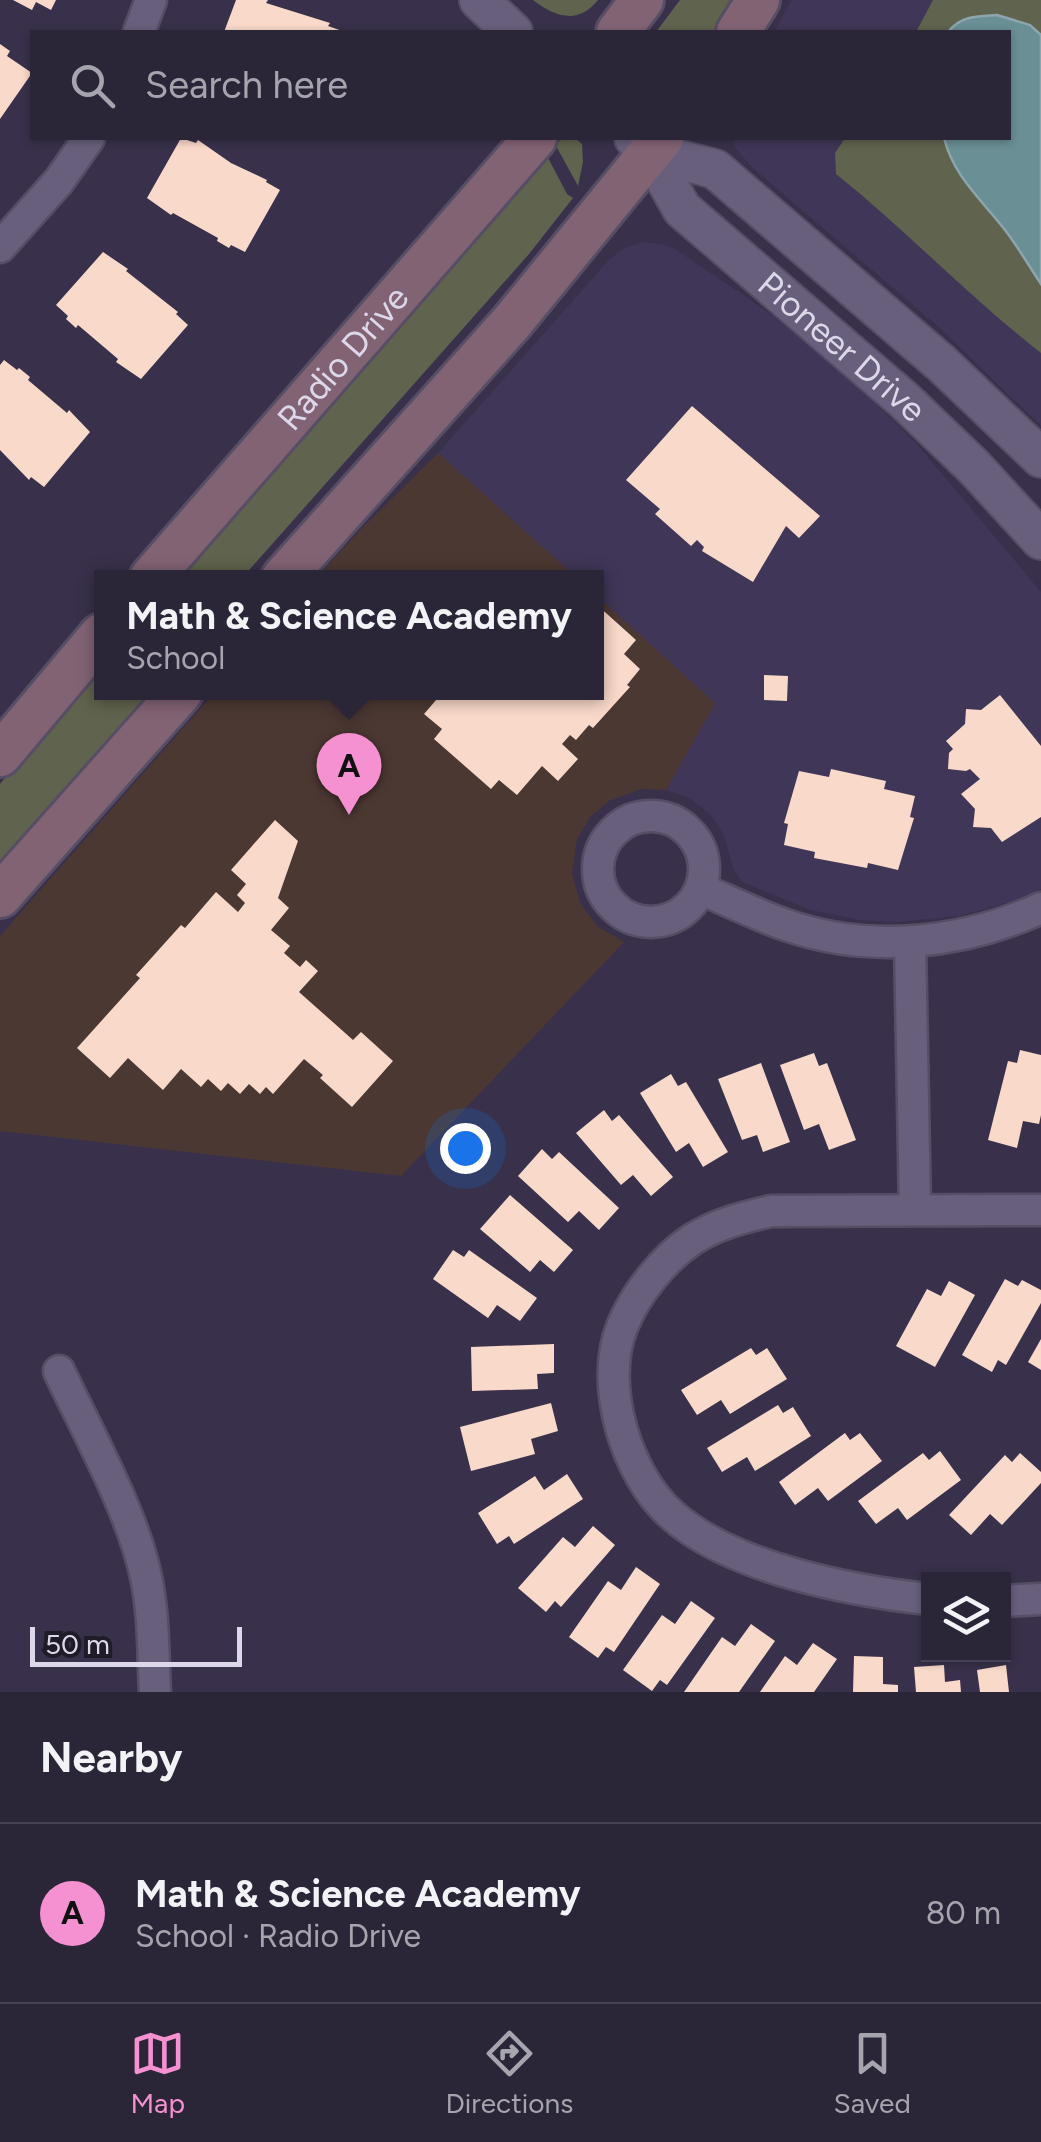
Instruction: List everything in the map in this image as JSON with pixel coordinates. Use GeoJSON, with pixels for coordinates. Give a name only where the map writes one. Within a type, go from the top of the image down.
{"type":"FeatureCollection","features":[{"type":"Feature","properties":{"kind":"main road"},"geometry":{"type":"LineString","coordinates":[[620,30],[642,0]]}},
{"type":"Feature","properties":{"kind":"main road"},"geometry":{"type":"LineString","coordinates":[[739,30],[758,0]]}},
{"type":"Feature","properties":{"kind":"main road","name":"Radio Drive"},"geometry":{"type":"LineString","coordinates":[[158,570],[532,140]]}},
{"type":"Feature","properties":{"kind":"main road"},"geometry":{"type":"LineString","coordinates":[[290,570],[512,322],[649,142]]}},
{"type":"Feature","properties":{"kind":"main road"},"geometry":{"type":"LineString","coordinates":[[0,754],[94,644]]}},
{"type":"Feature","properties":{"kind":"main road"},"geometry":{"type":"LineString","coordinates":[[0,896],[174,700]]}},
{"type":"Feature","properties":{"kind":"street"},"geometry":{"type":"LineString","coordinates":[[140,30],[151,0]]}},
{"type":"Feature","properties":{"kind":"street"},"geometry":{"type":"LineString","coordinates":[[479,0],[511,30]]}},
{"type":"Feature","properties":{"kind":"street"},"geometry":{"type":"LineString","coordinates":[[0,247],[59,181],[87,140]]}},
{"type":"Feature","properties":{"kind":"street","name":"Pioneer Drive"},"geometry":{"type":"LineString","coordinates":[[649,142],[715,169],[951,373],[1041,458]]}},
{"type":"Feature","properties":{"kind":"street","name":"Pioneer Drive"},"geometry":{"type":"LineString","coordinates":[[649,142],[682,210],[904,400],[974,467],[1041,540]]}},
{"type":"Feature","properties":{"kind":"street"},"geometry":{"type":"LineString","coordinates":[[701,889],[787,925],[822,935],[910,941],[986,930],[1041,908]]}},
{"type":"Feature","properties":{"kind":"street"},"geometry":{"type":"LineString","coordinates":[[910,941],[915,1209]]}},
{"type":"Feature","properties":{"kind":"street"},"geometry":{"type":"LineString","coordinates":[[921,1598],[842,1586],[786,1571],[702,1536],[671,1515],[645,1485],[626,1450],[616,1408],[621,1329],[638,1297],[663,1266],[692,1240],[732,1220],[771,1211],[1041,1210]]}},
{"type":"Feature","properties":{"kind":"street"},"geometry":{"type":"LineString","coordinates":[[59,1371],[137,1545],[151,1612],[155,1692]]}},
{"type":"Feature","properties":{"kind":"street"},"geometry":{"type":"LineString","coordinates":[[1011,1601],[1041,1599]]}},
{"type":"Feature","properties":{"kind":"shaded area"},"geometry":{"type":"Polygon","coordinates":[[[533,0],[598,0],[582,13],[566,16],[533,0]]]}},
{"type":"Feature","properties":{"kind":"shaded area"},"geometry":{"type":"Polygon","coordinates":[[[680,0],[736,0],[715,30],[658,30],[680,0]]]}},
{"type":"Feature","properties":{"kind":"shaded area"},"geometry":{"type":"Polygon","coordinates":[[[792,0],[1041,0],[1041,426],[940,328],[753,168],[732,140],[1011,140],[1011,30],[775,30],[792,0]]]}},
{"type":"Feature","properties":{"kind":"shaded area"},"geometry":{"type":"Polygon","coordinates":[[[933,0],[1041,0],[1041,353],[836,174],[835,153],[844,140],[1011,140],[1011,30],[917,30],[933,0]]]}},
{"type":"Feature","properties":{"kind":"shaded area"},"geometry":{"type":"Polygon","coordinates":[[[997,15],[1030,25],[1041,35],[1041,284],[1010,236],[961,176],[945,140],[1011,140],[1011,30],[950,30],[976,17],[997,15]]]}},
{"type":"Feature","properties":{"kind":"shaded area"},"geometry":{"type":"Polygon","coordinates":[[[577,140],[582,144],[578,186],[555,144],[577,140]]]}},
{"type":"Feature","properties":{"kind":"shaded area"},"geometry":{"type":"Polygon","coordinates":[[[546,154],[567,194],[573,198],[529,254],[249,570],[183,570],[546,154]]]}},
{"type":"Feature","properties":{"kind":"shaded area"},"geometry":{"type":"Polygon","coordinates":[[[643,242],[675,249],[768,312],[839,368],[916,443],[1041,592],[1041,889],[960,916],[896,922],[860,920],[811,910],[742,882],[733,868],[724,835],[710,814],[690,798],[666,790],[714,703],[604,602],[604,570],[568,570],[438,453],[621,250],[643,242]]]}},
{"type":"Feature","properties":{"kind":"shaded area"},"geometry":{"type":"Polygon","coordinates":[[[438,453],[568,570],[323,570],[438,453]]]}},
{"type":"Feature","properties":{"kind":"shaded area"},"geometry":{"type":"Polygon","coordinates":[[[604,602],[715,703],[666,790],[641,789],[609,801],[590,817],[577,839],[572,873],[580,903],[598,927],[624,942],[401,1176],[0,1131],[0,936],[208,700],[604,700],[604,602]]]}},
{"type":"Feature","properties":{"kind":"shaded area"},"geometry":{"type":"Polygon","coordinates":[[[94,671],[94,700],[150,700],[0,867],[0,784],[94,671]]]}},
{"type":"Feature","properties":{"kind":"building"},"geometry":{"type":"Polygon","coordinates":[[[13,0],[56,0],[51,10],[36,2],[32,10],[13,0]]]}},
{"type":"Feature","properties":{"kind":"building"},"geometry":{"type":"Polygon","coordinates":[[[236,0],[268,0],[266,3],[330,23],[328,26],[339,30],[225,30],[236,0]]]}},
{"type":"Feature","properties":{"kind":"building"},"geometry":{"type":"Polygon","coordinates":[[[0,44],[10,51],[7,56],[30,72],[30,76],[0,119],[0,44]]]}},
{"type":"Feature","properties":{"kind":"building"},"geometry":{"type":"Polygon","coordinates":[[[180,140],[198,140],[280,190],[245,252],[231,245],[229,248],[147,198],[180,140]]]}},
{"type":"Feature","properties":{"kind":"building"},"geometry":{"type":"Polygon","coordinates":[[[103,252],[128,269],[188,325],[141,379],[116,362],[118,359],[78,325],[76,328],[56,305],[103,252]]]}},
{"type":"Feature","properties":{"kind":"building"},"geometry":{"type":"Polygon","coordinates":[[[4,360],[30,377],[28,380],[67,413],[69,410],[90,432],[44,487],[31,477],[29,480],[0,450],[0,365],[4,360]]]}},
{"type":"Feature","properties":{"kind":"building"},"geometry":{"type":"Polygon","coordinates":[[[692,406],[820,516],[799,538],[786,526],[753,582],[702,551],[704,547],[697,540],[691,546],[655,514],[660,509],[626,480],[692,406]]]}},
{"type":"Feature","properties":{"kind":"building"},"geometry":{"type":"Polygon","coordinates":[[[604,611],[636,640],[624,654],[640,669],[627,685],[630,687],[593,728],[589,725],[576,740],[570,735],[562,744],[578,759],[558,781],[542,766],[517,795],[499,780],[491,789],[434,739],[442,729],[424,714],[436,700],[604,700],[604,611]]]}},
{"type":"Feature","properties":{"kind":"building"},"geometry":{"type":"Polygon","coordinates":[[[764,675],[788,676],[787,701],[764,700],[764,675]]]}},
{"type":"Feature","properties":{"kind":"building"},"geometry":{"type":"Polygon","coordinates":[[[1000,695],[1041,746],[1041,817],[1002,842],[991,828],[973,827],[975,809],[961,794],[980,779],[970,769],[948,769],[953,749],[946,741],[965,724],[966,709],[981,710],[1000,695]]]}},
{"type":"Feature","properties":{"kind":"building"},"geometry":{"type":"Polygon","coordinates":[[[831,769],[886,781],[884,789],[915,796],[910,817],[914,818],[898,870],[814,858],[815,852],[784,845],[788,824],[784,823],[799,771],[829,777],[831,769]]]}},
{"type":"Feature","properties":{"kind":"building"},"geometry":{"type":"Polygon","coordinates":[[[275,820],[298,841],[278,898],[289,908],[271,930],[290,946],[284,953],[300,967],[306,960],[318,971],[299,992],[353,1040],[361,1032],[393,1061],[352,1107],[304,1059],[273,1094],[266,1087],[260,1094],[249,1084],[240,1094],[228,1083],[221,1091],[208,1079],[201,1087],[181,1069],[163,1090],[128,1058],[110,1078],[77,1048],[140,978],[136,975],[216,892],[238,912],[245,903],[237,895],[246,884],[231,870],[275,820]]]}},
{"type":"Feature","properties":{"kind":"building"},"geometry":{"type":"Polygon","coordinates":[[[1020,1050],[1041,1055],[1041,1115],[1039,1124],[1023,1121],[1017,1148],[988,1140],[1008,1061],[1017,1063],[1020,1050]]]}},
{"type":"Feature","properties":{"kind":"building"},"geometry":{"type":"Polygon","coordinates":[[[814,1053],[819,1066],[827,1063],[856,1140],[829,1150],[819,1124],[804,1130],[780,1065],[814,1053]]]}},
{"type":"Feature","properties":{"kind":"building"},"geometry":{"type":"Polygon","coordinates":[[[761,1063],[790,1142],[763,1152],[757,1135],[742,1140],[718,1079],[761,1063]]]}},
{"type":"Feature","properties":{"kind":"building"},"geometry":{"type":"Polygon","coordinates":[[[671,1074],[678,1086],[686,1082],[728,1152],[703,1167],[689,1143],[676,1152],[640,1093],[671,1074]]]}},
{"type":"Feature","properties":{"kind":"building"},"geometry":{"type":"Polygon","coordinates":[[[604,1110],[612,1121],[619,1115],[673,1177],[651,1196],[633,1175],[621,1185],[576,1133],[604,1110]]]}},
{"type":"Feature","properties":{"kind":"building"},"geometry":{"type":"Polygon","coordinates":[[[542,1149],[552,1159],[559,1152],[619,1208],[599,1230],[579,1211],[568,1222],[518,1176],[542,1149]]]}},
{"type":"Feature","properties":{"kind":"building"},"geometry":{"type":"Polygon","coordinates":[[[510,1195],[573,1250],[554,1272],[540,1260],[530,1272],[480,1229],[510,1195]]]}},
{"type":"Feature","properties":{"kind":"building"},"geometry":{"type":"Polygon","coordinates":[[[453,1250],[464,1257],[469,1250],[537,1298],[520,1321],[497,1305],[488,1318],[433,1279],[453,1250]]]}},
{"type":"Feature","properties":{"kind":"building"},"geometry":{"type":"Polygon","coordinates":[[[1005,1279],[1018,1286],[1022,1280],[1041,1290],[1041,1303],[1006,1365],[998,1360],[992,1372],[962,1355],[1005,1279]]]}},
{"type":"Feature","properties":{"kind":"building"},"geometry":{"type":"Polygon","coordinates":[[[949,1281],[975,1295],[935,1367],[896,1346],[927,1289],[941,1296],[949,1281]]]}},
{"type":"Feature","properties":{"kind":"building"},"geometry":{"type":"Polygon","coordinates":[[[1041,1339],[1041,1370],[1028,1362],[1041,1339]]]}},
{"type":"Feature","properties":{"kind":"building"},"geometry":{"type":"Polygon","coordinates":[[[554,1344],[554,1373],[537,1374],[538,1389],[472,1391],[471,1347],[554,1344]]]}},
{"type":"Feature","properties":{"kind":"building"},"geometry":{"type":"Polygon","coordinates":[[[751,1348],[756,1355],[767,1348],[787,1379],[730,1414],[721,1400],[697,1415],[681,1390],[751,1348]]]}},
{"type":"Feature","properties":{"kind":"building"},"geometry":{"type":"Polygon","coordinates":[[[551,1403],[558,1431],[531,1439],[535,1454],[471,1471],[460,1427],[551,1403]]]}},
{"type":"Feature","properties":{"kind":"building"},"geometry":{"type":"Polygon","coordinates":[[[778,1405],[783,1413],[793,1407],[811,1436],[755,1471],[747,1457],[722,1472],[707,1448],[778,1405]]]}},
{"type":"Feature","properties":{"kind":"building"},"geometry":{"type":"Polygon","coordinates":[[[845,1433],[850,1440],[860,1433],[882,1461],[828,1501],[818,1488],[795,1505],[779,1482],[845,1433]]]}},
{"type":"Feature","properties":{"kind":"building"},"geometry":{"type":"Polygon","coordinates":[[[940,1451],[961,1480],[907,1520],[898,1508],[876,1524],[858,1501],[923,1453],[929,1460],[940,1451]]]}},
{"type":"Feature","properties":{"kind":"building"},"geometry":{"type":"Polygon","coordinates":[[[1020,1453],[1041,1472],[1041,1483],[1002,1525],[990,1514],[971,1535],[949,1515],[1005,1455],[1012,1462],[1020,1453]]]}},
{"type":"Feature","properties":{"kind":"building"},"geometry":{"type":"Polygon","coordinates":[[[567,1474],[583,1499],[514,1544],[509,1536],[497,1544],[478,1513],[535,1476],[544,1490],[567,1474]]]}},
{"type":"Feature","properties":{"kind":"building"},"geometry":{"type":"Polygon","coordinates":[[[593,1526],[615,1545],[561,1607],[555,1601],[546,1612],[518,1588],[563,1537],[575,1547],[593,1526]]]}},
{"type":"Feature","properties":{"kind":"building"},"geometry":{"type":"Polygon","coordinates":[[[636,1567],[660,1584],[614,1652],[606,1647],[598,1658],[569,1637],[608,1581],[621,1590],[636,1567]]]}},
{"type":"Feature","properties":{"kind":"building"},"geometry":{"type":"Polygon","coordinates":[[[691,1601],[715,1618],[667,1685],[660,1680],[652,1691],[623,1670],[662,1615],[675,1624],[691,1601]]]}},
{"type":"Feature","properties":{"kind":"building"},"geometry":{"type":"Polygon","coordinates":[[[751,1624],[775,1641],[739,1692],[684,1692],[722,1637],[735,1646],[751,1624]]]}},
{"type":"Feature","properties":{"kind":"building"},"geometry":{"type":"Polygon","coordinates":[[[813,1643],[837,1659],[814,1692],[760,1692],[785,1656],[797,1665],[813,1643]]]}},
{"type":"Feature","properties":{"kind":"building"},"geometry":{"type":"Polygon","coordinates":[[[854,1656],[883,1657],[883,1684],[898,1685],[898,1692],[853,1692],[854,1656]]]}},
{"type":"Feature","properties":{"kind":"building"},"geometry":{"type":"Polygon","coordinates":[[[944,1665],[945,1682],[960,1680],[961,1692],[916,1692],[914,1667],[944,1665]]]}},
{"type":"Feature","properties":{"kind":"building"},"geometry":{"type":"Polygon","coordinates":[[[1006,1665],[1009,1692],[980,1692],[977,1670],[1006,1665]]]}},
{"type":"Feature","properties":{"kind":"place","name":"Math & Science Academy"},"geometry":{"type":"Point","coordinates":[349,815]}}]}
